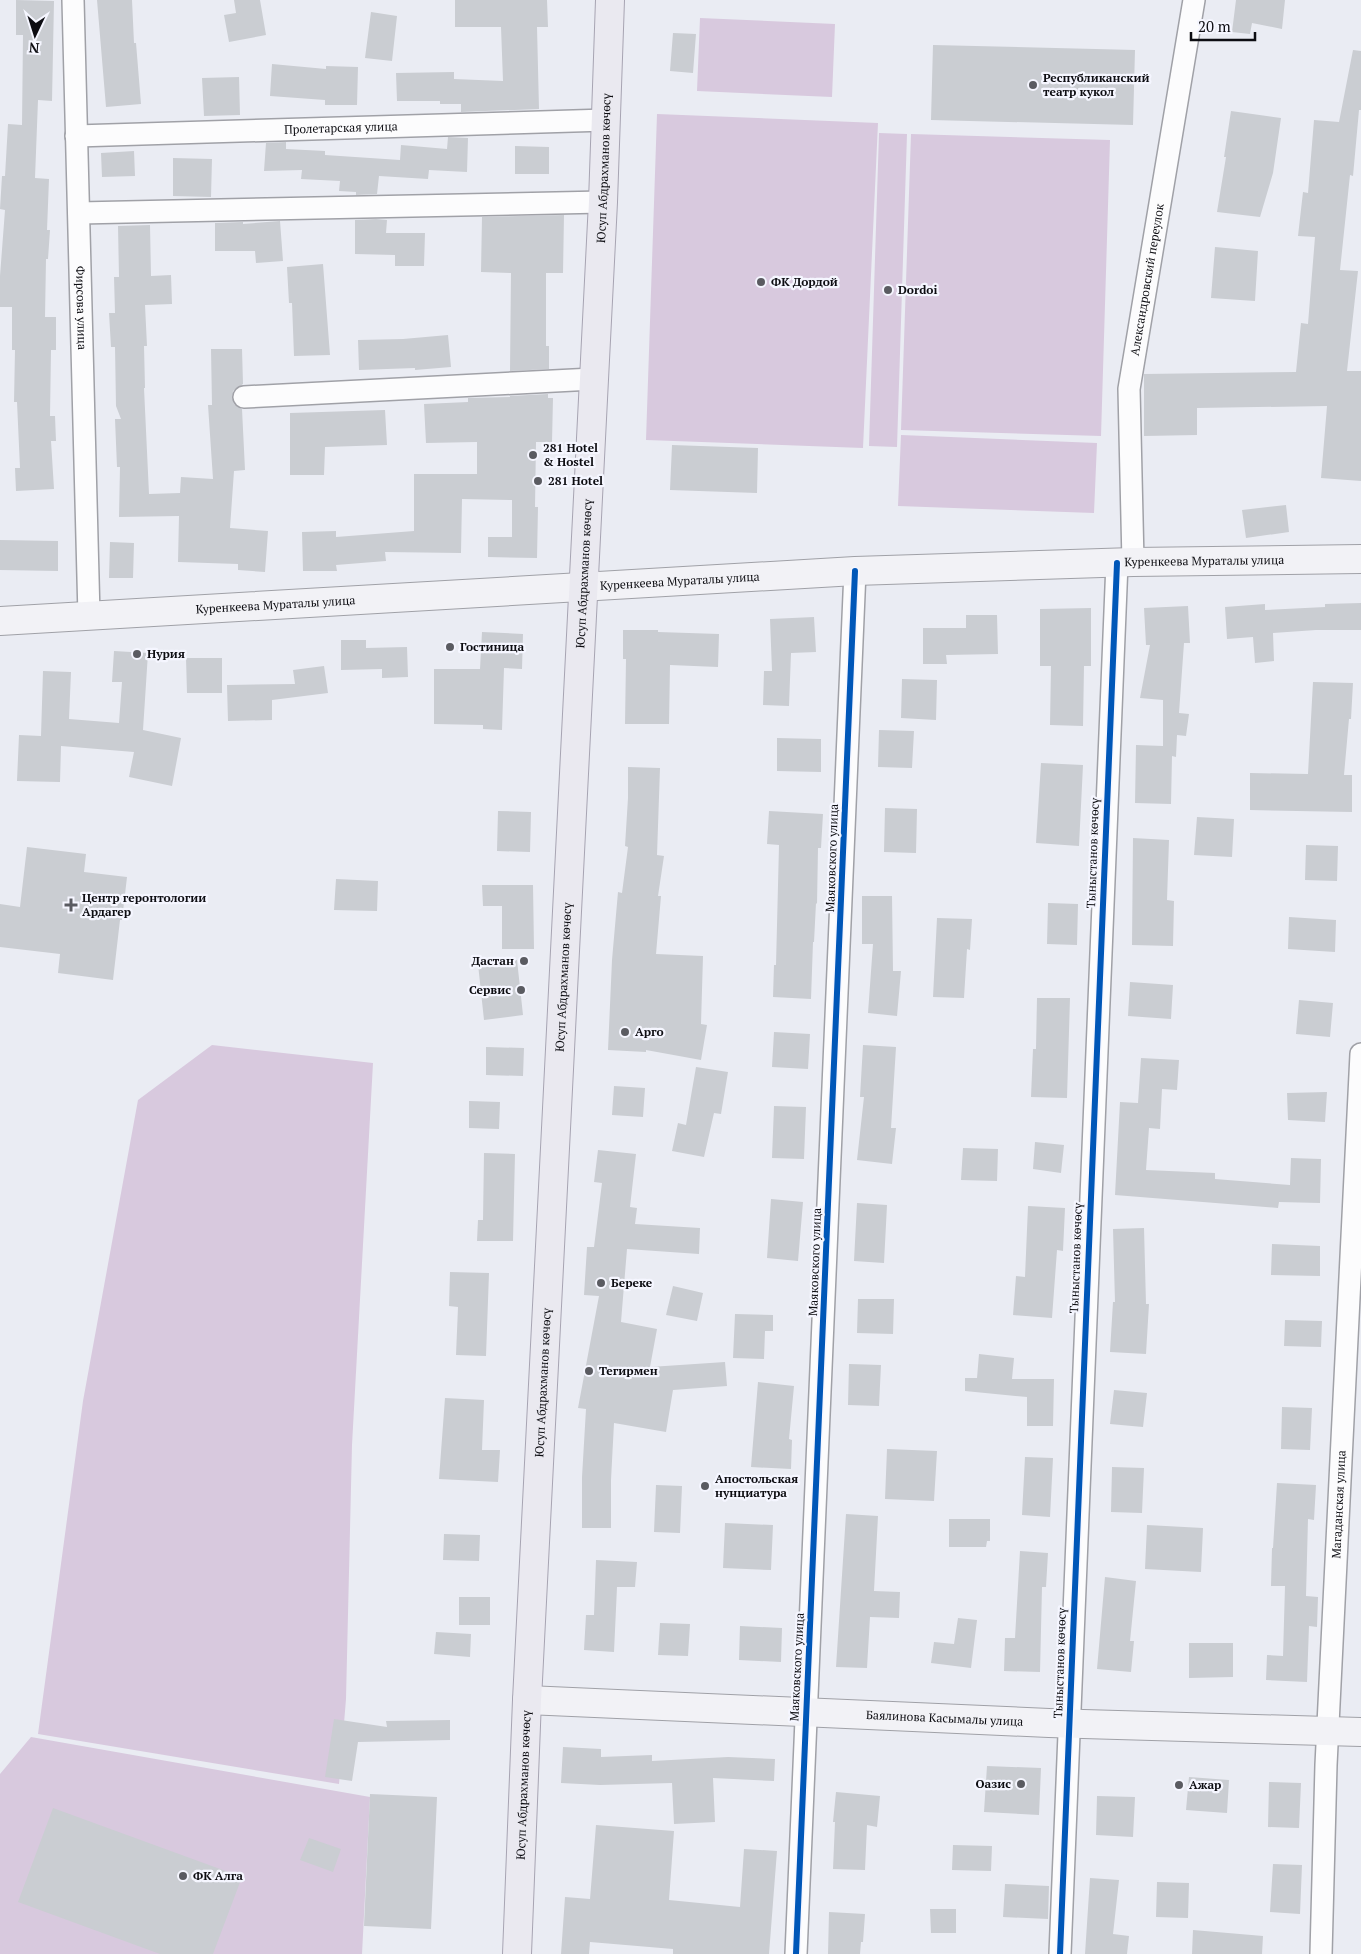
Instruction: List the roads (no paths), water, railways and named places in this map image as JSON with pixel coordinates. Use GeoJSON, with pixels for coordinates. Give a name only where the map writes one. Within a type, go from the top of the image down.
{"type":"FeatureCollection","features":[{"type":"Feature","properties":{"kind":"main road","name":"Юсуп Абдрахманов көчөсү"},"geometry":{"type":"LineString","coordinates":[[517,1954],[527,1700],[603,202],[610,0]]}},
{"type":"Feature","properties":{"kind":"street","name":"Фирсова улица"},"geometry":{"type":"LineString","coordinates":[[73,0],[89,616]]}},
{"type":"Feature","properties":{"kind":"street","name":"Александровский переулок"},"geometry":{"type":"LineString","coordinates":[[1125,563],[1129,389],[1194,0]]}},
{"type":"Feature","properties":{"kind":"street","name":"Пролетарская улица"},"geometry":{"type":"LineString","coordinates":[[76,136],[606,120]]}},
{"type":"Feature","properties":{"kind":"street"},"geometry":{"type":"LineString","coordinates":[[79,213],[603,202]]}},
{"type":"Feature","properties":{"kind":"street"},"geometry":{"type":"LineString","coordinates":[[244,397],[593,379]]}},
{"type":"Feature","properties":{"kind":"street","name":"Куренкеева Мураталы улица"},"geometry":{"type":"LineString","coordinates":[[0,621],[855,571],[1125,563],[1361,559]]}},
{"type":"Feature","properties":{"kind":"street","name":"Тыныстанов көчөсү"},"geometry":{"type":"LineString","coordinates":[[1060,1954],[1069,1724],[1125,563]]}},
{"type":"Feature","properties":{"kind":"street","name":"Маяковского улица"},"geometry":{"type":"LineString","coordinates":[[796,1954],[855,571]]}},
{"type":"Feature","properties":{"kind":"street","name":"Магаданская улица"},"geometry":{"type":"LineString","coordinates":[[1321,1954],[1328,1731],[1361,1054]]}},
{"type":"Feature","properties":{"kind":"street","name":"Баялинова Касымалы улица"},"geometry":{"type":"LineString","coordinates":[[527,1700],[806,1714],[1361,1732]]}},
{"type":"Feature","properties":{"kind":"place","name":"Республиканский театр кукол"},"geometry":{"type":"Point","coordinates":[1033,85]}},
{"type":"Feature","properties":{"kind":"place","name":"ФК Дордой"},"geometry":{"type":"Point","coordinates":[761,282]}},
{"type":"Feature","properties":{"kind":"place","name":"Dordoi"},"geometry":{"type":"Point","coordinates":[888,290]}},
{"type":"Feature","properties":{"kind":"place","name":"281 Hotel & Hostel"},"geometry":{"type":"Point","coordinates":[533,455]}},
{"type":"Feature","properties":{"kind":"place","name":"281 Hotel"},"geometry":{"type":"Point","coordinates":[538,481]}},
{"type":"Feature","properties":{"kind":"place","name":"Гостиница"},"geometry":{"type":"Point","coordinates":[450,647]}},
{"type":"Feature","properties":{"kind":"place","name":"Нурия"},"geometry":{"type":"Point","coordinates":[137,654]}},
{"type":"Feature","properties":{"kind":"place","name":"Центр геронтологии Ардагер"},"geometry":{"type":"Point","coordinates":[71,905]}},
{"type":"Feature","properties":{"kind":"place","name":"Дастан"},"geometry":{"type":"Point","coordinates":[524,961]}},
{"type":"Feature","properties":{"kind":"place","name":"Сервис"},"geometry":{"type":"Point","coordinates":[521,990]}},
{"type":"Feature","properties":{"kind":"place","name":"Арго"},"geometry":{"type":"Point","coordinates":[625,1032]}},
{"type":"Feature","properties":{"kind":"place","name":"Береке"},"geometry":{"type":"Point","coordinates":[601,1283]}},
{"type":"Feature","properties":{"kind":"place","name":"Тегирмен"},"geometry":{"type":"Point","coordinates":[589,1371]}},
{"type":"Feature","properties":{"kind":"place","name":"Апостольская нунциатура"},"geometry":{"type":"Point","coordinates":[705,1486]}},
{"type":"Feature","properties":{"kind":"place","name":"Оазис"},"geometry":{"type":"Point","coordinates":[1021,1784]}},
{"type":"Feature","properties":{"kind":"place","name":"Ажар"},"geometry":{"type":"Point","coordinates":[1179,1785]}},
{"type":"Feature","properties":{"kind":"place","name":"ФК Алга"},"geometry":{"type":"Point","coordinates":[183,1876]}}]}
